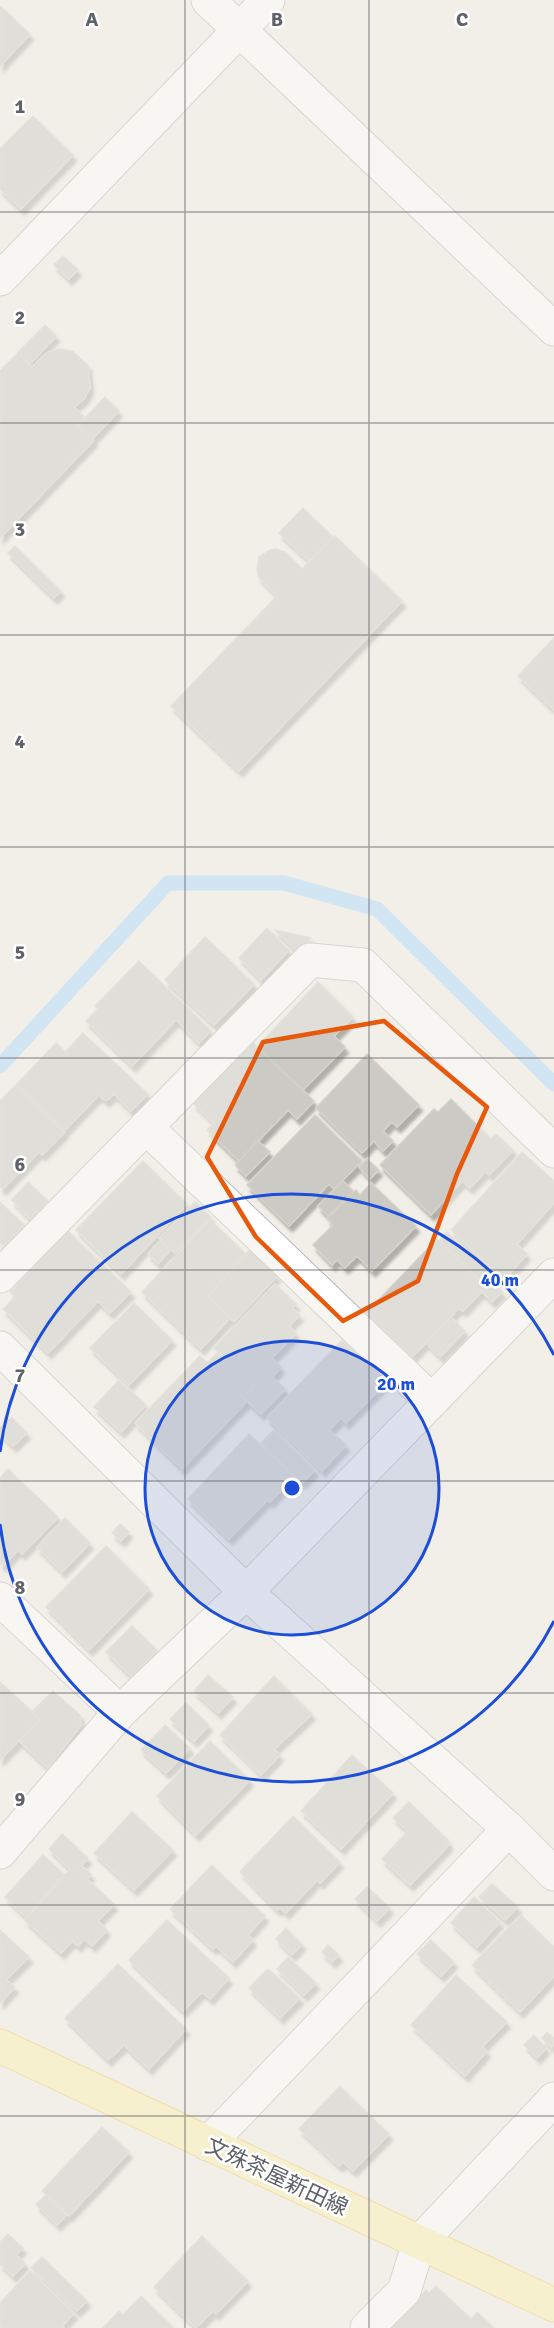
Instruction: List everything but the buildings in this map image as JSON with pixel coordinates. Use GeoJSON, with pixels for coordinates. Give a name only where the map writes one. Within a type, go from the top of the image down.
{"type":"FeatureCollection","features":[{"type":"Feature","properties":{"kind":"main road","name":"文殊茶屋新田線"},"geometry":{"type":"LineString","coordinates":[[0,2046],[419,2244],[554,2305]]}},
{"type":"Feature","properties":{"kind":"street"},"geometry":{"type":"LineString","coordinates":[[208,0],[554,329]]}},
{"type":"Feature","properties":{"kind":"street"},"geometry":{"type":"LineString","coordinates":[[0,279],[268,0]]}},
{"type":"Feature","properties":{"kind":"street"},"geometry":{"type":"LineString","coordinates":[[0,1276],[310,960],[363,965],[554,1151]]}},
{"type":"Feature","properties":{"kind":"street"},"geometry":{"type":"LineString","coordinates":[[146,1127],[432,1401]]}},
{"type":"Feature","properties":{"kind":"street"},"geometry":{"type":"LineString","coordinates":[[0,1852],[120,1712],[246,1592],[554,1275]]}},
{"type":"Feature","properties":{"kind":"street"},"geometry":{"type":"LineString","coordinates":[[0,1348],[246,1592],[509,1829],[554,1874]]}},
{"type":"Feature","properties":{"kind":"street"},"geometry":{"type":"LineString","coordinates":[[0,1599],[120,1712]]}},
{"type":"Feature","properties":{"kind":"street"},"geometry":{"type":"LineString","coordinates":[[208,2144],[509,1829]]}},
{"type":"Feature","properties":{"kind":"street"},"geometry":{"type":"LineString","coordinates":[[368,2328],[404,2291],[419,2244],[554,2099]]}},
{"type":"Feature","properties":{"kind":"highlighted area"},"geometry":{"type":"Polygon","coordinates":[[[384,1021],[487,1107],[457,1174],[418,1281],[343,1321],[256,1237],[207,1157],[263,1042],[384,1021]]]}},
{"type":"Feature","properties":{"kind":"waterway"},"geometry":{"type":"LineString","coordinates":[[0,1066],[168,883],[284,883],[377,909],[554,1084]]}}]}
